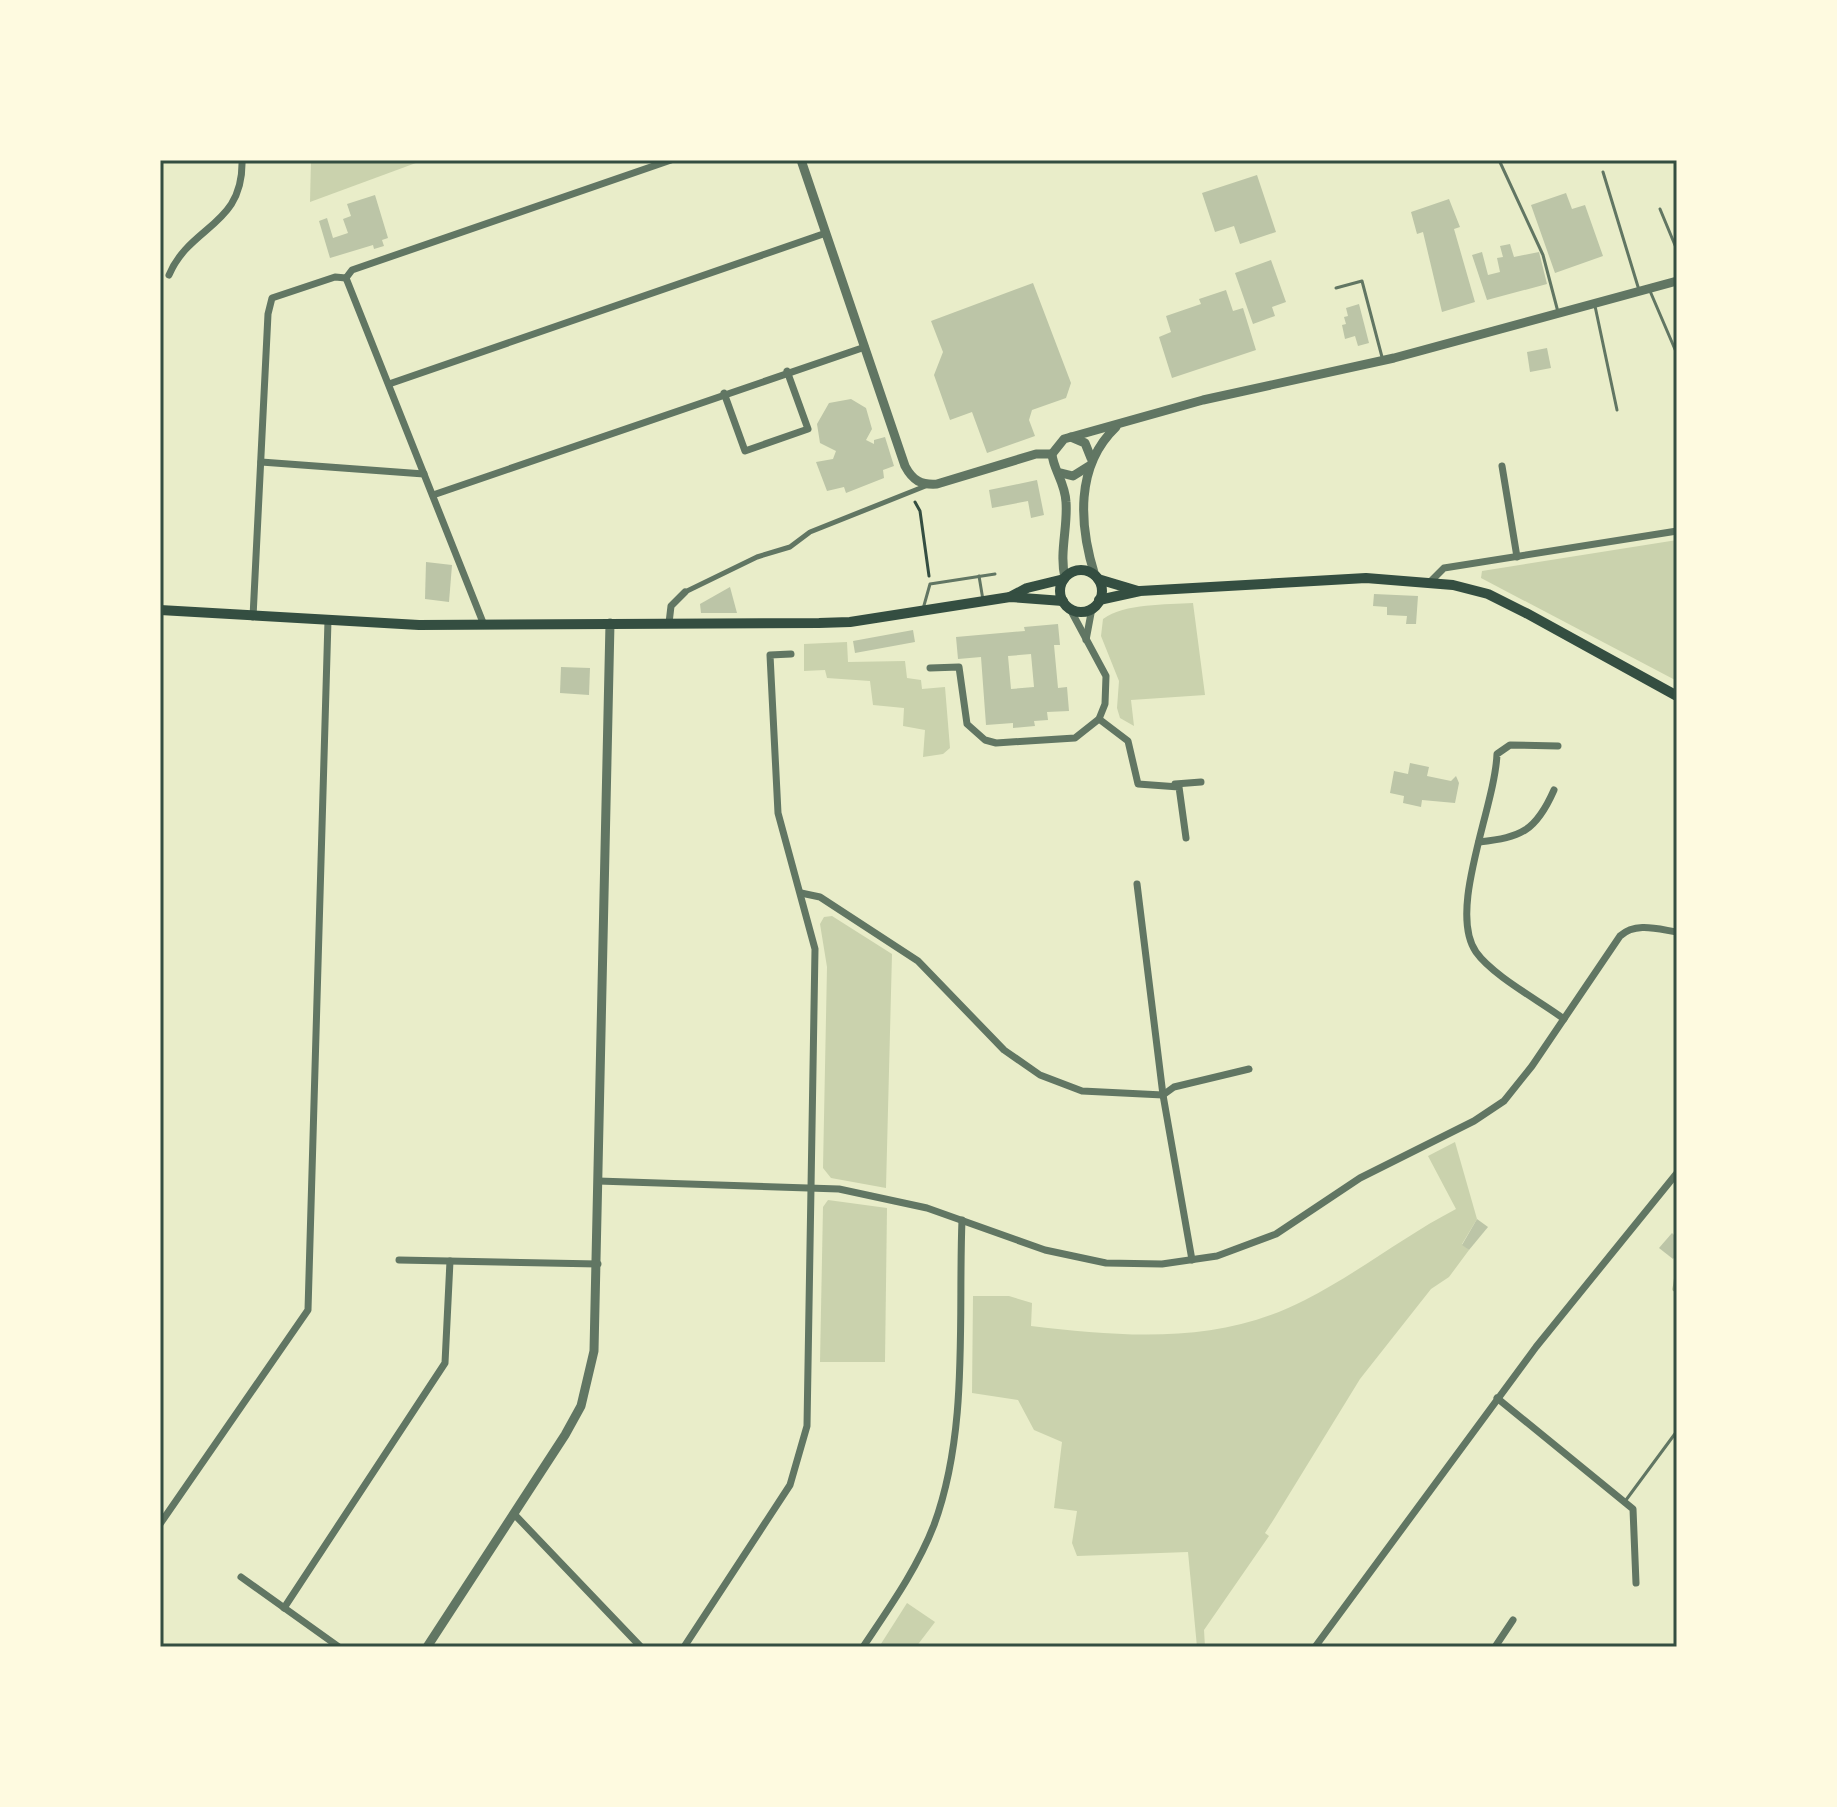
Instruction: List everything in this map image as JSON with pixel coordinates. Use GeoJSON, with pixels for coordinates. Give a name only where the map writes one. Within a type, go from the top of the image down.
{"type":"FeatureCollection","features":[{"type":"Feature","properties":{"kind":"main road"},"geometry":{"type":"LineString","coordinates":[[1010,597],[1027,588],[1064,579],[1078,571],[1140,591]]}},
{"type":"Feature","properties":{"kind":"main road"},"geometry":{"type":"LineString","coordinates":[[1096,578],[1101,590],[1096,604]]}},
{"type":"Feature","properties":{"kind":"main road"},"geometry":{"type":"LineString","coordinates":[[160,610],[253,617],[484,625],[850,622],[1010,597],[1066,605],[1082,612],[1096,604],[1140,591],[1366,578],[1431,581],[1488,594],[1677,696]]}},
{"type":"Feature","properties":{"kind":"main road"},"geometry":{"type":"LineString","coordinates":[[1064,579],[1060,590],[1066,605]]}},
{"type":"Feature","properties":{"kind":"street"},"geometry":{"type":"LineString","coordinates":[[169,275],[180,252],[229,212],[240,186],[242,160]]}},
{"type":"Feature","properties":{"kind":"street"},"geometry":{"type":"LineString","coordinates":[[346,278],[352,270],[671,160]]}},
{"type":"Feature","properties":{"kind":"street"},"geometry":{"type":"LineString","coordinates":[[801,160],[905,466],[919,483],[929,484]]}},
{"type":"Feature","properties":{"kind":"street"},"geometry":{"type":"LineString","coordinates":[[389,384],[826,233]]}},
{"type":"Feature","properties":{"kind":"street"},"geometry":{"type":"LineString","coordinates":[[253,617],[269,304],[272,298],[335,277],[346,278]]}},
{"type":"Feature","properties":{"kind":"street"},"geometry":{"type":"LineString","coordinates":[[346,278],[484,625]]}},
{"type":"Feature","properties":{"kind":"street"},"geometry":{"type":"LineString","coordinates":[[1064,579],[1067,505],[1061,473],[1054,465],[1052,454],[1058,442],[1203,400],[1383,361],[1595,306],[1677,281]]}},
{"type":"Feature","properties":{"kind":"street"},"geometry":{"type":"LineString","coordinates":[[433,495],[787,371],[865,347]]}},
{"type":"Feature","properties":{"kind":"street"},"geometry":{"type":"LineString","coordinates":[[724,393],[745,451],[808,429],[787,371]]}},
{"type":"Feature","properties":{"kind":"street"},"geometry":{"type":"LineString","coordinates":[[1061,473],[1079,474],[1118,425]]}},
{"type":"Feature","properties":{"kind":"street"},"geometry":{"type":"LineString","coordinates":[[1071,437],[1085,443],[1090,462],[1084,526],[1096,578]]}},
{"type":"Feature","properties":{"kind":"street"},"geometry":{"type":"LineString","coordinates":[[669,623],[671,606],[685,592],[757,557],[790,547],[823,526],[929,484],[1036,454],[1052,454]]}},
{"type":"Feature","properties":{"kind":"street"},"geometry":{"type":"LineString","coordinates":[[261,462],[424,474]]}},
{"type":"Feature","properties":{"kind":"street"},"geometry":{"type":"LineString","coordinates":[[1502,466],[1517,557]]}},
{"type":"Feature","properties":{"kind":"street"},"geometry":{"type":"LineString","coordinates":[[1431,581],[1444,568],[1677,531]]}},
{"type":"Feature","properties":{"kind":"street"},"geometry":{"type":"LineString","coordinates":[[1086,640],[1096,604]]}},
{"type":"Feature","properties":{"kind":"street"},"geometry":{"type":"LineString","coordinates":[[930,668],[959,667],[967,724],[985,740],[996,743],[1075,738],[1099,719],[1105,704],[1106,676],[1066,605]]}},
{"type":"Feature","properties":{"kind":"street"},"geometry":{"type":"LineString","coordinates":[[160,1524],[304,1319],[310,1299],[328,620]]}},
{"type":"Feature","properties":{"kind":"street"},"geometry":{"type":"LineString","coordinates":[[427,1647],[565,1435],[586,1392],[594,1351],[610,623]]}},
{"type":"Feature","properties":{"kind":"street"},"geometry":{"type":"LineString","coordinates":[[684,1647],[777,1507],[804,1447],[808,1406],[815,949],[778,813],[770,655],[791,654]]}},
{"type":"Feature","properties":{"kind":"street"},"geometry":{"type":"LineString","coordinates":[[1099,719],[1128,741],[1138,784],[1201,782]]}},
{"type":"Feature","properties":{"kind":"street"},"geometry":{"type":"LineString","coordinates":[[1558,746],[1520,743],[1502,748],[1497,754],[1488,816],[1479,842],[1465,915],[1471,941],[1484,960],[1564,1019]]}},
{"type":"Feature","properties":{"kind":"street"},"geometry":{"type":"LineString","coordinates":[[1173,785],[1182,794],[1186,838]]}},
{"type":"Feature","properties":{"kind":"street"},"geometry":{"type":"LineString","coordinates":[[1479,842],[1502,839],[1530,829],[1540,820],[1554,790]]}},
{"type":"Feature","properties":{"kind":"street"},"geometry":{"type":"LineString","coordinates":[[1137,884],[1163,1095],[1192,1260]]}},
{"type":"Feature","properties":{"kind":"street"},"geometry":{"type":"LineString","coordinates":[[801,893],[820,897],[918,961],[942,982],[1004,1050],[1040,1075],[1082,1091],[1107,1095],[1154,1092],[1163,1095]]}},
{"type":"Feature","properties":{"kind":"street"},"geometry":{"type":"LineString","coordinates":[[598,1181],[812,1186],[900,1201],[1075,1259],[1133,1265],[1192,1260],[1243,1248],[1276,1234],[1360,1178],[1489,1111],[1515,1089],[1608,953],[1629,928],[1677,932]]}},
{"type":"Feature","properties":{"kind":"street"},"geometry":{"type":"LineString","coordinates":[[1163,1095],[1174,1087],[1249,1069]]}},
{"type":"Feature","properties":{"kind":"street"},"geometry":{"type":"LineString","coordinates":[[1315,1647],[1497,1398],[1677,1173]]}},
{"type":"Feature","properties":{"kind":"street"},"geometry":{"type":"LineString","coordinates":[[863,1647],[919,1558],[946,1483],[956,1410],[962,1220]]}},
{"type":"Feature","properties":{"kind":"street"},"geometry":{"type":"LineString","coordinates":[[399,1260],[598,1264]]}},
{"type":"Feature","properties":{"kind":"street"},"geometry":{"type":"LineString","coordinates":[[284,1608],[445,1363],[450,1261]]}},
{"type":"Feature","properties":{"kind":"street"},"geometry":{"type":"LineString","coordinates":[[1497,1398],[1626,1500],[1635,1519],[1636,1583]]}},
{"type":"Feature","properties":{"kind":"street"},"geometry":{"type":"LineString","coordinates":[[515,1515],[641,1647]]}},
{"type":"Feature","properties":{"kind":"street"},"geometry":{"type":"LineString","coordinates":[[241,1577],[339,1647]]}},
{"type":"Feature","properties":{"kind":"street"},"geometry":{"type":"LineString","coordinates":[[1495,1647],[1513,1620]]}},
{"type":"Feature","properties":{"kind":"lane"},"geometry":{"type":"LineString","coordinates":[[1499,160],[1543,255],[1559,315]]}},
{"type":"Feature","properties":{"kind":"lane"},"geometry":{"type":"LineString","coordinates":[[1603,172],[1645,292],[1677,354]]}},
{"type":"Feature","properties":{"kind":"lane"},"geometry":{"type":"LineString","coordinates":[[1660,209],[1677,250]]}},
{"type":"Feature","properties":{"kind":"lane"},"geometry":{"type":"LineString","coordinates":[[1336,288],[1362,281],[1383,361]]}},
{"type":"Feature","properties":{"kind":"lane"},"geometry":{"type":"LineString","coordinates":[[1595,306],[1617,410]]}},
{"type":"Feature","properties":{"kind":"lane"},"geometry":{"type":"LineString","coordinates":[[923,609],[930,584],[995,574]]}},
{"type":"Feature","properties":{"kind":"lane"},"geometry":{"type":"LineString","coordinates":[[979,576],[983,601]]}},
{"type":"Feature","properties":{"kind":"lane"},"geometry":{"type":"LineString","coordinates":[[1626,1500],[1677,1431]]}},
{"type":"Feature","properties":{"kind":"path"},"geometry":{"type":"LineString","coordinates":[[910,493],[920,511],[930,584]]}},
{"type":"Feature","properties":{"kind":"green space"},"geometry":{"type":"Polygon","coordinates":[[[311,160],[424,160],[310,202],[311,160]]]}},
{"type":"Feature","properties":{"kind":"green space"},"geometry":{"type":"Polygon","coordinates":[[[1677,540],[1677,681],[1481,578],[1482,571],[1677,540]]]}},
{"type":"Feature","properties":{"kind":"green space"},"geometry":{"type":"Polygon","coordinates":[[[1193,603],[1205,695],[1131,700],[1134,726],[1120,718],[1117,708],[1119,681],[1101,636],[1103,619],[1134,607],[1193,603]]]}},
{"type":"Feature","properties":{"kind":"green space"},"geometry":{"type":"Polygon","coordinates":[[[847,642],[848,662],[905,661],[907,678],[921,680],[922,689],[945,687],[950,748],[943,754],[923,757],[925,730],[903,726],[904,708],[873,705],[870,681],[827,678],[825,670],[804,671],[804,644],[847,642]]]}},
{"type":"Feature","properties":{"kind":"green space"},"geometry":{"type":"Polygon","coordinates":[[[832,916],[892,954],[886,1188],[831,1178],[823,1168],[827,967],[820,924],[824,917],[832,916]]]}},
{"type":"Feature","properties":{"kind":"green space"},"geometry":{"type":"Polygon","coordinates":[[[1455,1142],[1477,1219],[1462,1244],[1469,1250],[1449,1277],[1431,1289],[1360,1379],[1265,1533],[1269,1536],[1204,1630],[1205,1647],[1197,1647],[1188,1552],[1077,1556],[1072,1543],[1077,1511],[1054,1508],[1062,1442],[1034,1430],[1018,1400],[972,1393],[973,1296],[1009,1296],[1032,1303],[1031,1326],[1101,1333],[1171,1334],[1239,1325],[1305,1300],[1456,1209],[1428,1156],[1455,1142]]]}},
{"type":"Feature","properties":{"kind":"green space"},"geometry":{"type":"Polygon","coordinates":[[[828,1200],[887,1208],[885,1362],[820,1362],[823,1207],[828,1200]]]}},
{"type":"Feature","properties":{"kind":"green space"},"geometry":{"type":"Polygon","coordinates":[[[907,1603],[935,1622],[916,1647],[879,1647],[907,1603]]]}},
{"type":"Feature","properties":{"kind":"building"},"geometry":{"type":"Polygon","coordinates":[[[1257,175],[1276,232],[1240,244],[1234,226],[1215,232],[1202,193],[1257,175]]]}},
{"type":"Feature","properties":{"kind":"building"},"geometry":{"type":"Polygon","coordinates":[[[1566,193],[1572,209],[1585,205],[1603,256],[1555,273],[1531,205],[1566,193]]]}},
{"type":"Feature","properties":{"kind":"building"},"geometry":{"type":"Polygon","coordinates":[[[375,195],[388,238],[382,240],[384,246],[374,249],[373,245],[330,258],[319,221],[327,218],[333,238],[348,233],[343,219],[351,216],[347,204],[375,195]]]}},
{"type":"Feature","properties":{"kind":"building"},"geometry":{"type":"Polygon","coordinates":[[[1449,199],[1460,227],[1454,229],[1475,302],[1442,312],[1423,232],[1417,234],[1411,212],[1449,199]]]}},
{"type":"Feature","properties":{"kind":"building"},"geometry":{"type":"Polygon","coordinates":[[[1510,244],[1514,257],[1539,252],[1547,284],[1487,300],[1472,255],[1482,252],[1488,275],[1500,272],[1497,258],[1503,257],[1500,246],[1510,244]]]}},
{"type":"Feature","properties":{"kind":"building"},"geometry":{"type":"Polygon","coordinates":[[[1271,260],[1286,302],[1272,307],[1275,316],[1253,324],[1235,273],[1271,260]]]}},
{"type":"Feature","properties":{"kind":"building"},"geometry":{"type":"Polygon","coordinates":[[[1033,283],[1071,383],[1066,398],[1032,410],[1029,420],[1035,436],[987,453],[972,412],[950,420],[934,375],[943,352],[931,321],[1033,283]]]}},
{"type":"Feature","properties":{"kind":"building"},"geometry":{"type":"Polygon","coordinates":[[[1226,290],[1233,311],[1243,308],[1256,350],[1172,378],[1159,337],[1171,332],[1166,316],[1201,304],[1199,299],[1226,290]]]}},
{"type":"Feature","properties":{"kind":"building"},"geometry":{"type":"Polygon","coordinates":[[[1359,304],[1369,343],[1358,346],[1355,336],[1345,339],[1342,325],[1346,324],[1344,317],[1348,316],[1346,308],[1359,304]]]}},
{"type":"Feature","properties":{"kind":"building"},"geometry":{"type":"Polygon","coordinates":[[[1547,348],[1551,368],[1530,372],[1527,352],[1547,348]]]}},
{"type":"Feature","properties":{"kind":"building"},"geometry":{"type":"Polygon","coordinates":[[[851,399],[866,408],[872,429],[866,440],[874,444],[874,440],[885,437],[894,466],[883,470],[884,478],[846,493],[844,487],[827,491],[816,462],[833,459],[836,451],[820,443],[817,424],[829,403],[851,399]]]}},
{"type":"Feature","properties":{"kind":"building"},"geometry":{"type":"Polygon","coordinates":[[[1037,480],[1044,515],[1031,518],[1028,501],[992,508],[989,490],[1037,480]]]}},
{"type":"Feature","properties":{"kind":"building"},"geometry":{"type":"Polygon","coordinates":[[[426,562],[452,565],[449,602],[425,599],[426,562]]]}},
{"type":"Feature","properties":{"kind":"building"},"geometry":{"type":"Polygon","coordinates":[[[730,587],[737,613],[701,613],[700,604],[730,587]]]}},
{"type":"Feature","properties":{"kind":"building"},"geometry":{"type":"Polygon","coordinates":[[[1374,594],[1418,596],[1416,624],[1406,624],[1407,616],[1387,615],[1387,607],[1373,606],[1374,594]]]}},
{"type":"Feature","properties":{"kind":"building"},"geometry":{"type":"Polygon","coordinates":[[[1058,624],[1060,645],[1054,645],[1058,688],[1067,687],[1069,711],[1047,712],[1048,720],[1034,721],[1035,726],[1013,728],[1013,723],[986,725],[981,657],[958,659],[956,637],[1025,631],[1024,627],[1058,624]],[[1031,654],[1008,656],[1011,689],[1034,687],[1031,654]]]}},
{"type":"Feature","properties":{"kind":"building"},"geometry":{"type":"Polygon","coordinates":[[[913,630],[915,642],[855,653],[853,641],[913,630]]]}},
{"type":"Feature","properties":{"kind":"building"},"geometry":{"type":"Polygon","coordinates":[[[561,667],[590,668],[589,695],[560,693],[561,667]]]}},
{"type":"Feature","properties":{"kind":"building"},"geometry":{"type":"Polygon","coordinates":[[[1410,763],[1429,767],[1427,776],[1451,781],[1456,776],[1459,783],[1455,803],[1422,800],[1421,807],[1403,803],[1404,796],[1390,793],[1394,771],[1408,774],[1410,763]]]}},
{"type":"Feature","properties":{"kind":"building"},"geometry":{"type":"Polygon","coordinates":[[[1477,1219],[1488,1227],[1469,1250],[1462,1245],[1477,1219]]]}},
{"type":"Feature","properties":{"kind":"building"},"geometry":{"type":"Polygon","coordinates":[[[1672,1233],[1677,1238],[1677,1254],[1673,1259],[1659,1248],[1672,1233]]]}},
{"type":"Feature","properties":{"kind":"waterway"},"geometry":{"type":"LineString","coordinates":[[1675,1289],[1677,1275]]}}]}
